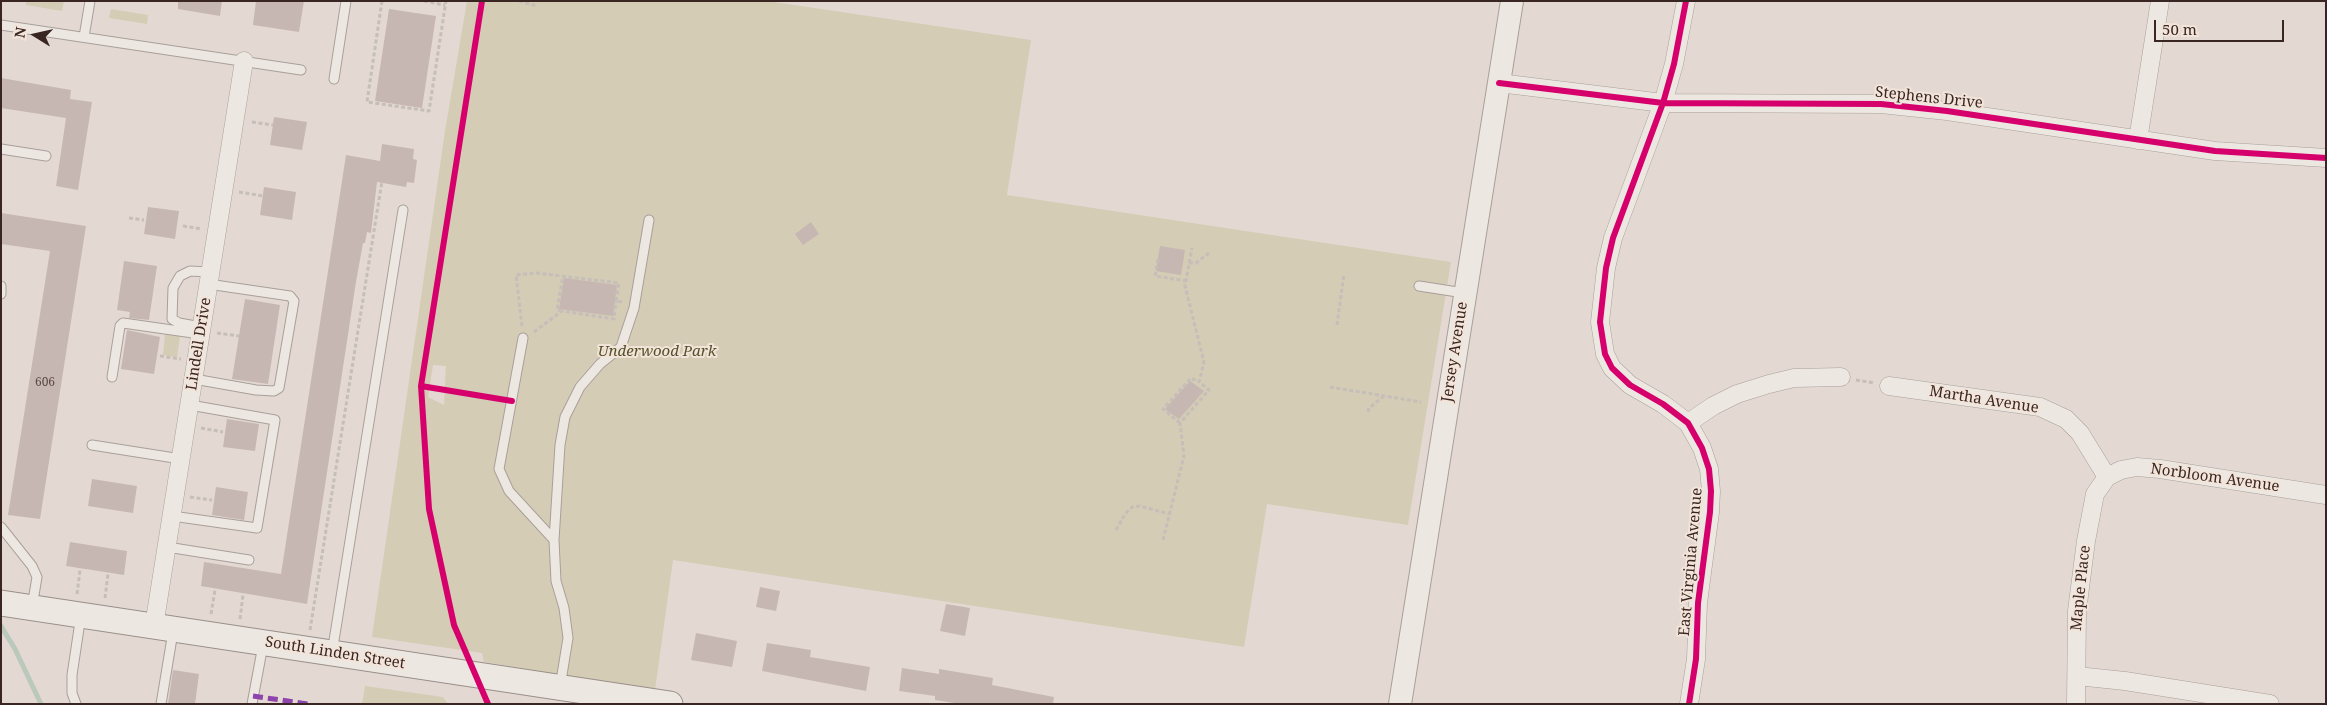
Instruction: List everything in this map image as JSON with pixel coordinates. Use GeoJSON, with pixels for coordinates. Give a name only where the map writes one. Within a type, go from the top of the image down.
{"type":"FeatureCollection","features":[{"type":"Feature","properties":{"kind":"main road","name":"South Linden Street"},"geometry":{"type":"LineString","coordinates":[[1,602],[32,608],[79,604],[164,627],[670,704]]}},
{"type":"Feature","properties":{"kind":"street","name":"Jersey Avenue"},"geometry":{"type":"LineString","coordinates":[[1400,704],[1512,1]]}},
{"type":"Feature","properties":{"kind":"street","name":"East Virginia Avenue"},"geometry":{"type":"LineString","coordinates":[[1686,1],[1674,64],[1663,104],[1613,238],[1606,268],[1600,322],[1605,354],[1612,368],[1630,385],[1663,404],[1688,424],[1702,448],[1709,469],[1711,491],[1698,603],[1696,659],[1689,704]]}},
{"type":"Feature","properties":{"kind":"street"},"geometry":{"type":"LineString","coordinates":[[2138,140],[2160,1]]}},
{"type":"Feature","properties":{"kind":"street","name":"Lindell Drive"},"geometry":{"type":"LineString","coordinates":[[164,627],[167,547],[194,379],[205,331],[209,278],[244,61]]}},
{"type":"Feature","properties":{"kind":"street","name":"Stephens Drive"},"geometry":{"type":"LineString","coordinates":[[1499,83],[1663,104],[1881,104],[1947,111],[2215,151],[2326,158]]}},
{"type":"Feature","properties":{"kind":"street"},"geometry":{"type":"LineString","coordinates":[[1688,424],[1713,406],[1737,394],[1794,378],[1841,377]]}},
{"type":"Feature","properties":{"kind":"street","name":"Martha Avenue"},"geometry":{"type":"LineString","coordinates":[[1889,386],[2040,407],[2066,419],[2080,433],[2106,477]]}},
{"type":"Feature","properties":{"kind":"street","name":"Norbloom Avenue"},"geometry":{"type":"LineString","coordinates":[[2106,477],[2121,470],[2137,467],[2326,495]]}},
{"type":"Feature","properties":{"kind":"street","name":"Maple Place"},"geometry":{"type":"LineString","coordinates":[[2076,704],[2077,611],[2086,541],[2095,494],[2106,477]]}},
{"type":"Feature","properties":{"kind":"street"},"geometry":{"type":"LineString","coordinates":[[2077,676],[2125,681],[2270,704]]}},
{"type":"Feature","properties":{"kind":"lane"},"geometry":{"type":"LineString","coordinates":[[84,37],[90,1]]}},
{"type":"Feature","properties":{"kind":"lane"},"geometry":{"type":"LineString","coordinates":[[334,79],[346,1]]}},
{"type":"Feature","properties":{"kind":"lane"},"geometry":{"type":"LineString","coordinates":[[1,25],[301,70]]}},
{"type":"Feature","properties":{"kind":"lane"},"geometry":{"type":"LineString","coordinates":[[1,149],[46,156]]}},
{"type":"Feature","properties":{"kind":"lane"},"geometry":{"type":"LineString","coordinates":[[332,653],[403,210]]}},
{"type":"Feature","properties":{"kind":"lane"},"geometry":{"type":"LineString","coordinates":[[560,687],[568,638],[564,608],[556,581],[554,540],[558,473],[565,417],[580,387],[600,364],[622,347],[635,304],[649,220]]}},
{"type":"Feature","properties":{"kind":"lane"},"geometry":{"type":"LineString","coordinates":[[194,379],[256,390],[274,391],[279,388],[294,301],[290,296],[209,278],[190,271],[180,276],[173,288],[172,319],[205,331]]}},
{"type":"Feature","properties":{"kind":"lane"},"geometry":{"type":"LineString","coordinates":[[1,286],[1,294]]}},
{"type":"Feature","properties":{"kind":"lane"},"geometry":{"type":"LineString","coordinates":[[1419,286],[1464,293]]}},
{"type":"Feature","properties":{"kind":"lane"},"geometry":{"type":"LineString","coordinates":[[112,377],[120,326],[123,323],[205,331]]}},
{"type":"Feature","properties":{"kind":"lane"},"geometry":{"type":"LineString","coordinates":[[524,338],[499,469],[509,491],[554,540]]}},
{"type":"Feature","properties":{"kind":"lane"},"geometry":{"type":"LineString","coordinates":[[172,516],[256,528],[275,420],[190,405]]}},
{"type":"Feature","properties":{"kind":"lane"},"geometry":{"type":"LineString","coordinates":[[92,445],[181,459]]}},
{"type":"Feature","properties":{"kind":"lane"},"geometry":{"type":"LineString","coordinates":[[1,527],[32,566],[37,577],[32,608]]}},
{"type":"Feature","properties":{"kind":"lane"},"geometry":{"type":"LineString","coordinates":[[167,547],[249,560]]}},
{"type":"Feature","properties":{"kind":"lane"},"geometry":{"type":"LineString","coordinates":[[76,704],[72,693],[72,675],[79,604]]}},
{"type":"Feature","properties":{"kind":"lane"},"geometry":{"type":"LineString","coordinates":[[161,704],[164,627]]}},
{"type":"Feature","properties":{"kind":"lane"},"geometry":{"type":"LineString","coordinates":[[252,704],[263,642]]}},
{"type":"Feature","properties":{"kind":"path"},"geometry":{"type":"LineString","coordinates":[[382,1],[367,102],[429,111],[446,3],[424,1]]}},
{"type":"Feature","properties":{"kind":"path"},"geometry":{"type":"LineString","coordinates":[[519,1],[537,6]]}},
{"type":"Feature","properties":{"kind":"path"},"geometry":{"type":"LineString","coordinates":[[246,121],[273,125]]}},
{"type":"Feature","properties":{"kind":"path"},"geometry":{"type":"LineString","coordinates":[[310,630],[382,181]]}},
{"type":"Feature","properties":{"kind":"path"},"geometry":{"type":"LineString","coordinates":[[235,192],[263,196]]}},
{"type":"Feature","properties":{"kind":"path"},"geometry":{"type":"LineString","coordinates":[[129,218],[144,220]]}},
{"type":"Feature","properties":{"kind":"path"},"geometry":{"type":"LineString","coordinates":[[183,226],[204,229]]}},
{"type":"Feature","properties":{"kind":"path"},"geometry":{"type":"LineString","coordinates":[[1192,248],[1186,281],[1204,362],[1199,382]]}},
{"type":"Feature","properties":{"kind":"path"},"geometry":{"type":"LineString","coordinates":[[1189,263],[1196,264],[1209,253]]}},
{"type":"Feature","properties":{"kind":"path"},"geometry":{"type":"LineString","coordinates":[[1158,259],[1155,276],[1186,281]]}},
{"type":"Feature","properties":{"kind":"path"},"geometry":{"type":"LineString","coordinates":[[562,311],[524,338],[516,276],[536,273],[563,276],[619,283],[614,319],[557,310],[563,276]]}},
{"type":"Feature","properties":{"kind":"path"},"geometry":{"type":"LineString","coordinates":[[1337,325],[1344,274]]}},
{"type":"Feature","properties":{"kind":"path"},"geometry":{"type":"LineString","coordinates":[[616,301],[635,304]]}},
{"type":"Feature","properties":{"kind":"path"},"geometry":{"type":"LineString","coordinates":[[205,331],[239,336]]}},
{"type":"Feature","properties":{"kind":"path"},"geometry":{"type":"LineString","coordinates":[[160,356],[184,360]]}},
{"type":"Feature","properties":{"kind":"path"},"geometry":{"type":"LineString","coordinates":[[1841,377],[1889,386]]}},
{"type":"Feature","properties":{"kind":"path"},"geometry":{"type":"LineString","coordinates":[[1163,540],[1184,456],[1180,423],[1163,409],[1191,378],[1209,390],[1180,423]]}},
{"type":"Feature","properties":{"kind":"path"},"geometry":{"type":"LineString","coordinates":[[1330,387],[1421,402]]}},
{"type":"Feature","properties":{"kind":"path"},"geometry":{"type":"LineString","coordinates":[[1368,412],[1369,408],[1384,396]]}},
{"type":"Feature","properties":{"kind":"path"},"geometry":{"type":"LineString","coordinates":[[197,428],[223,432]]}},
{"type":"Feature","properties":{"kind":"path"},"geometry":{"type":"LineString","coordinates":[[186,496],[212,500]]}},
{"type":"Feature","properties":{"kind":"path"},"geometry":{"type":"LineString","coordinates":[[1116,530],[1125,514],[1132,507],[1140,506],[1169,514]]}},
{"type":"Feature","properties":{"kind":"path"},"geometry":{"type":"LineString","coordinates":[[79,604],[80,570]]}},
{"type":"Feature","properties":{"kind":"path"},"geometry":{"type":"LineString","coordinates":[[105,598],[108,574]]}},
{"type":"Feature","properties":{"kind":"path"},"geometry":{"type":"LineString","coordinates":[[212,614],[215,590]]}},
{"type":"Feature","properties":{"kind":"path"},"geometry":{"type":"LineString","coordinates":[[240,618],[243,595]]}},
{"type":"Feature","properties":{"kind":"green space"},"geometry":{"type":"Polygon","coordinates":[[[26,1],[64,1],[62,11],[26,5],[26,1]]]}},
{"type":"Feature","properties":{"kind":"green space","name":"Underwood Park"},"geometry":{"type":"Polygon","coordinates":[[[467,1],[767,1],[1031,40],[1007,195],[1451,262],[1408,525],[1267,504],[1244,647],[673,560],[655,690],[484,662],[482,653],[372,637],[445,131],[467,1]],[[433,365],[428,397],[444,405],[446,366],[433,365]]]}},
{"type":"Feature","properties":{"kind":"green space"},"geometry":{"type":"Polygon","coordinates":[[[111,9],[148,15],[147,24],[109,18],[111,9]]]}},
{"type":"Feature","properties":{"kind":"green space"},"geometry":{"type":"Polygon","coordinates":[[[165,333],[180,336],[177,357],[163,355],[165,333]]]}},
{"type":"Feature","properties":{"kind":"green space"},"geometry":{"type":"Polygon","coordinates":[[[365,686],[443,697],[448,704],[362,704],[365,686]]]}},
{"type":"Feature","properties":{"kind":"building"},"geometry":{"type":"Polygon","coordinates":[[[178,1],[222,1],[220,16],[178,9],[178,1]]]}},
{"type":"Feature","properties":{"kind":"building"},"geometry":{"type":"Polygon","coordinates":[[[256,1],[304,1],[299,32],[253,25],[256,1]]]}},
{"type":"Feature","properties":{"kind":"building"},"geometry":{"type":"Polygon","coordinates":[[[389,9],[436,16],[422,108],[375,101],[389,9]]]}},
{"type":"Feature","properties":{"kind":"building"},"geometry":{"type":"Polygon","coordinates":[[[1,78],[71,90],[70,99],[92,102],[78,190],[56,186],[66,118],[1,108],[1,78]]]}},
{"type":"Feature","properties":{"kind":"building"},"geometry":{"type":"Polygon","coordinates":[[[274,117],[307,122],[302,150],[270,145],[274,117]]]}},
{"type":"Feature","properties":{"kind":"building"},"geometry":{"type":"Polygon","coordinates":[[[382,144],[414,149],[413,159],[417,160],[414,183],[407,182],[406,187],[377,182],[371,233],[367,232],[365,243],[363,243],[356,282],[307,604],[201,586],[204,562],[281,574],[346,155],[380,161],[382,144]]]}},
{"type":"Feature","properties":{"kind":"building"},"geometry":{"type":"Polygon","coordinates":[[[264,187],[296,192],[292,220],[260,215],[264,187]]]}},
{"type":"Feature","properties":{"kind":"building"},"geometry":{"type":"Polygon","coordinates":[[[148,207],[179,211],[175,239],[144,234],[148,207]]]}},
{"type":"Feature","properties":{"kind":"building"},"geometry":{"type":"Polygon","coordinates":[[[1,213],[86,226],[40,519],[8,515],[50,251],[1,244],[1,213]]]}},
{"type":"Feature","properties":{"kind":"building"},"geometry":{"type":"Polygon","coordinates":[[[811,222],[819,234],[803,245],[795,234],[811,222]]]}},
{"type":"Feature","properties":{"kind":"building"},"geometry":{"type":"Polygon","coordinates":[[[1160,246],[1185,250],[1181,275],[1156,271],[1160,246]]]}},
{"type":"Feature","properties":{"kind":"building"},"geometry":{"type":"Polygon","coordinates":[[[124,261],[157,266],[149,320],[129,318],[130,312],[117,310],[124,261]]]}},
{"type":"Feature","properties":{"kind":"building"},"geometry":{"type":"Polygon","coordinates":[[[564,278],[617,285],[613,316],[559,309],[564,278]]]}},
{"type":"Feature","properties":{"kind":"building"},"geometry":{"type":"Polygon","coordinates":[[[245,299],[280,305],[268,384],[232,379],[245,299]]]}},
{"type":"Feature","properties":{"kind":"building"},"geometry":{"type":"Polygon","coordinates":[[[127,330],[160,337],[154,374],[121,369],[127,330]]]}},
{"type":"Feature","properties":{"kind":"building"},"geometry":{"type":"Polygon","coordinates":[[[1190,381],[1204,391],[1179,419],[1165,409],[1190,381]]]}},
{"type":"Feature","properties":{"kind":"building"},"geometry":{"type":"Polygon","coordinates":[[[227,419],[259,424],[255,451],[223,447],[227,419]]]}},
{"type":"Feature","properties":{"kind":"building"},"geometry":{"type":"Polygon","coordinates":[[[92,479],[137,486],[133,513],[88,506],[92,479]]]}},
{"type":"Feature","properties":{"kind":"building"},"geometry":{"type":"Polygon","coordinates":[[[216,487],[248,492],[244,520],[212,515],[216,487]]]}},
{"type":"Feature","properties":{"kind":"building"},"geometry":{"type":"Polygon","coordinates":[[[70,542],[127,551],[124,575],[66,566],[70,542]]]}},
{"type":"Feature","properties":{"kind":"building"},"geometry":{"type":"Polygon","coordinates":[[[760,587],[780,591],[776,611],[756,607],[760,587]]]}},
{"type":"Feature","properties":{"kind":"building"},"geometry":{"type":"Polygon","coordinates":[[[946,604],[970,608],[965,636],[940,631],[946,604]]]}},
{"type":"Feature","properties":{"kind":"building"},"geometry":{"type":"Polygon","coordinates":[[[696,633],[737,641],[732,667],[691,660],[696,633]]]}},
{"type":"Feature","properties":{"kind":"building"},"geometry":{"type":"Polygon","coordinates":[[[767,643],[811,650],[810,657],[870,667],[866,691],[762,671],[767,643]]]}},
{"type":"Feature","properties":{"kind":"building"},"geometry":{"type":"Polygon","coordinates":[[[902,668],[939,674],[939,669],[993,678],[992,685],[1054,697],[1053,704],[961,704],[935,700],[935,696],[899,691],[902,668]]]}},
{"type":"Feature","properties":{"kind":"building"},"geometry":{"type":"Polygon","coordinates":[[[173,670],[199,674],[195,704],[168,704],[173,670]]]}},
{"type":"Feature","properties":{"kind":"waterway"},"geometry":{"type":"LineString","coordinates":[[1,626],[15,649],[41,704]]}},
{"type":"Feature","properties":{"kind":"marked path"},"geometry":{"type":"LineString","coordinates":[[253,696],[308,704]]}},
{"type":"Feature","properties":{"kind":"cycle path"},"geometry":{"type":"LineString","coordinates":[[482,1],[421,386],[429,509],[454,625],[488,704]]}},
{"type":"Feature","properties":{"kind":"cycle path"},"geometry":{"type":"LineString","coordinates":[[1686,1],[1674,64],[1663,103],[1613,238],[1606,268],[1600,322],[1605,354],[1612,368],[1630,385],[1663,404],[1688,423],[1702,448],[1709,469],[1710,512],[1698,603],[1696,659],[1689,704]]}},
{"type":"Feature","properties":{"kind":"cycle path"},"geometry":{"type":"LineString","coordinates":[[1499,83],[1663,103],[1881,104],[1947,111],[2215,151],[2326,158]]}},
{"type":"Feature","properties":{"kind":"cycle path"},"geometry":{"type":"LineString","coordinates":[[421,386],[512,401]]}}]}
